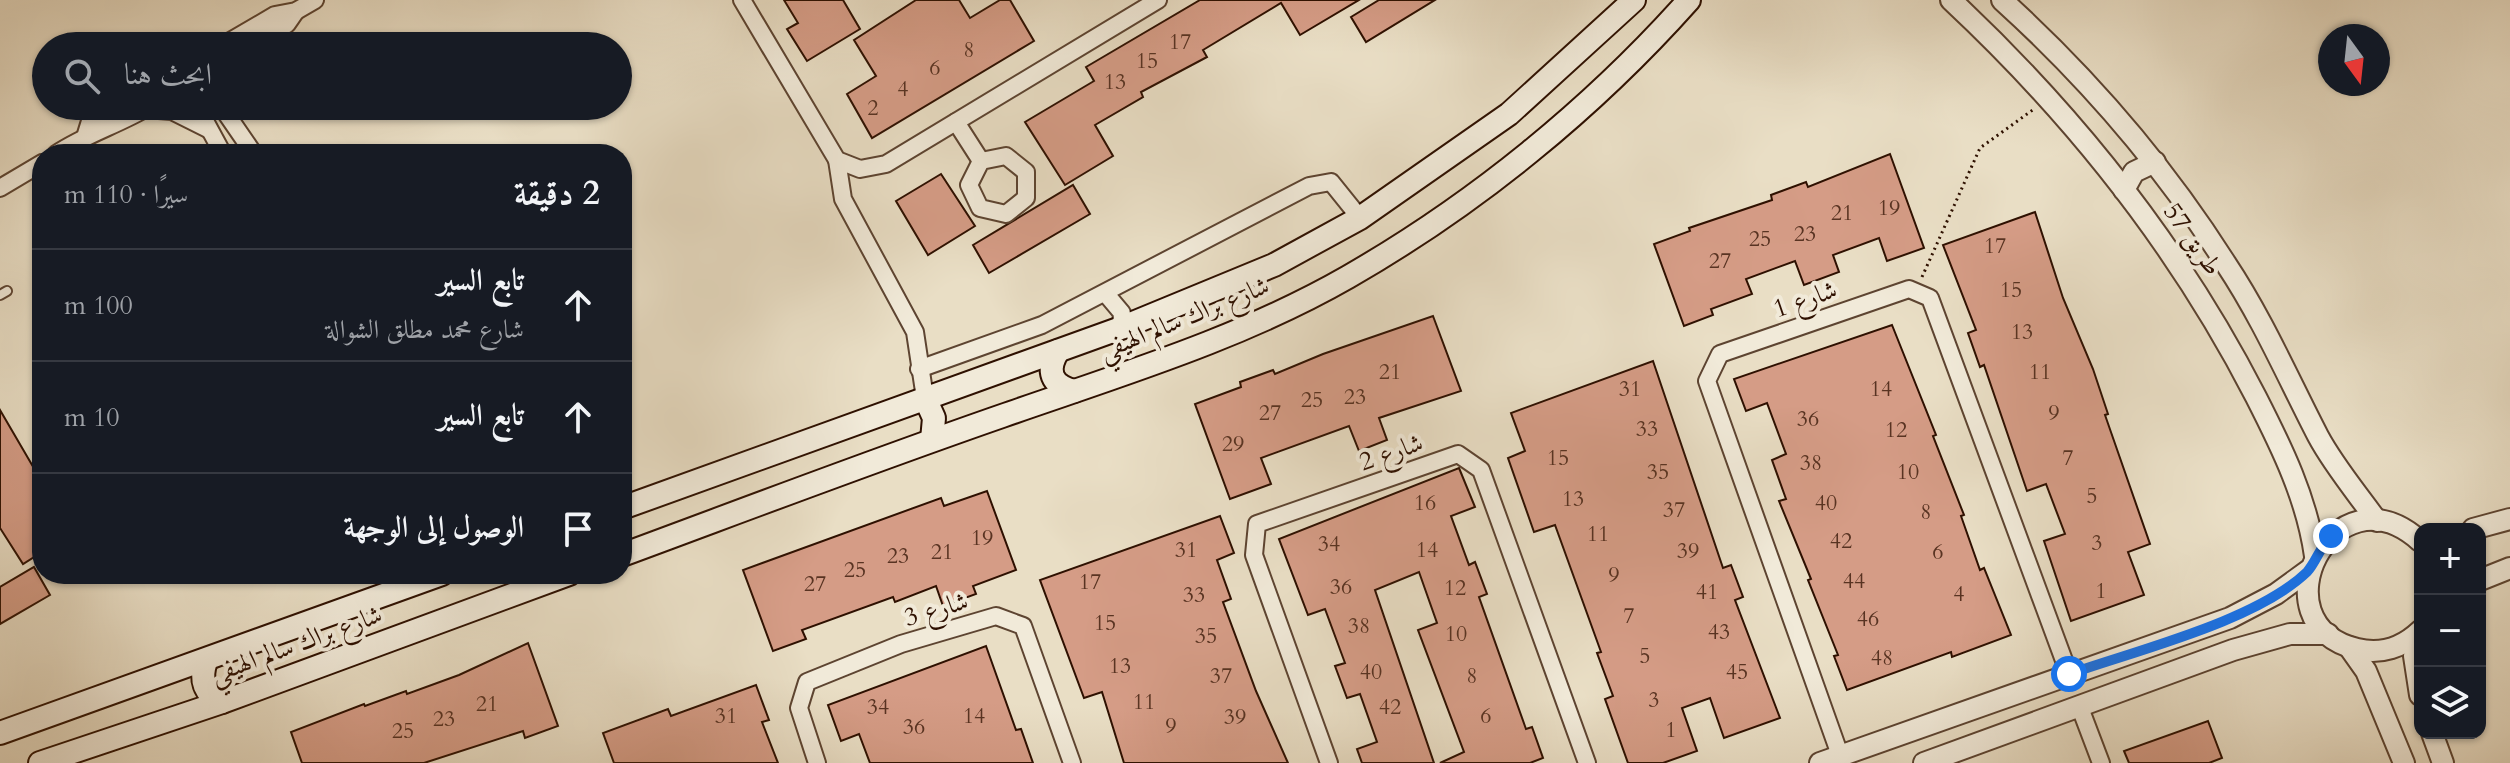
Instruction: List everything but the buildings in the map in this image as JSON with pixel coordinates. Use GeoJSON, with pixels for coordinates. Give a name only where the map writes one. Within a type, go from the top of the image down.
{"type":"FeatureCollection","features":[{"type":"Feature","properties":{"kind":"main road","name":"شارع براك سالم الهيفي"},"geometry":{"type":"LineString","coordinates":[[632,504],[1121,328],[1274,265],[1360,218],[1509,114],[1634,0]]}},
{"type":"Feature","properties":{"kind":"main road","name":"شارع براك سالم الهيفي"},"geometry":{"type":"LineString","coordinates":[[632,551],[932,440],[1239,332],[1347,278],[1456,210],[1630,66],[1689,0]]}},
{"type":"Feature","properties":{"kind":"main road"},"geometry":{"type":"LineString","coordinates":[[1058,351],[1051,363],[1051,377],[1060,388],[1074,391]]}},
{"type":"Feature","properties":{"kind":"main road"},"geometry":{"type":"LineString","coordinates":[[925,398],[934,418],[932,440]]}},
{"type":"Feature","properties":{"kind":"main road","name":"شارع براك سالم الهيفي"},"geometry":{"type":"LineString","coordinates":[[0,733],[415,584]]}},
{"type":"Feature","properties":{"kind":"main road","name":"شارع براك سالم الهيفي"},"geometry":{"type":"LineString","coordinates":[[40,763],[222,702],[542,584]]}},
{"type":"Feature","properties":{"kind":"main road"},"geometry":{"type":"LineString","coordinates":[[206,661],[202,674],[204,687],[222,702]]}},
{"type":"Feature","properties":{"kind":"main road"},"geometry":{"type":"LineString","coordinates":[[161,677],[179,691],[182,713]]}},
{"type":"Feature","properties":{"kind":"street"},"geometry":{"type":"LineString","coordinates":[[246,32],[275,15],[296,11],[315,0]]}},
{"type":"Feature","properties":{"kind":"street"},"geometry":{"type":"LineString","coordinates":[[742,0],[837,160],[843,199],[915,332],[925,398]]}},
{"type":"Feature","properties":{"kind":"street","name":"طريق 57"},"geometry":{"type":"LineString","coordinates":[[1951,0],[2048,100],[2174,254],[2238,362],[2284,454],[2310,523],[2310,605],[2328,634]]}},
{"type":"Feature","properties":{"kind":"street","name":"طريق 57"},"geometry":{"type":"LineString","coordinates":[[2002,0],[2056,49],[2155,162],[2227,265],[2291,378],[2319,438],[2377,521]]}},
{"type":"Feature","properties":{"kind":"street"},"geometry":{"type":"LineString","coordinates":[[837,160],[860,169],[886,164],[1152,2]]}},
{"type":"Feature","properties":{"kind":"street"},"geometry":{"type":"LineString","coordinates":[[274,32],[287,24],[296,11]]}},
{"type":"Feature","properties":{"kind":"street"},"geometry":{"type":"LineString","coordinates":[[86,134],[92,120]]}},
{"type":"Feature","properties":{"kind":"street"},"geometry":{"type":"LineString","coordinates":[[71,144],[86,134],[101,133],[124,120]]}},
{"type":"Feature","properties":{"kind":"street"},"geometry":{"type":"LineString","coordinates":[[190,120],[208,129]]}},
{"type":"Feature","properties":{"kind":"street"},"geometry":{"type":"LineString","coordinates":[[204,120],[217,144]]}},
{"type":"Feature","properties":{"kind":"street"},"geometry":{"type":"LineString","coordinates":[[234,120],[248,144]]}},
{"type":"Feature","properties":{"kind":"street"},"geometry":{"type":"LineString","coordinates":[[956,122],[981,161]]}},
{"type":"Feature","properties":{"kind":"street"},"geometry":{"type":"LineString","coordinates":[[2124,190],[2134,172],[2155,162]]}},
{"type":"Feature","properties":{"kind":"street"},"geometry":{"type":"LineString","coordinates":[[0,188],[32,169]]}},
{"type":"Feature","properties":{"kind":"street"},"geometry":{"type":"LineString","coordinates":[[919,369],[1042,325],[1309,186],[1331,182],[1360,218]]}},
{"type":"Feature","properties":{"kind":"street","name":"شارع 1"},"geometry":{"type":"LineString","coordinates":[[1840,755],[1707,381],[1720,354],[1909,289],[1915,292]]}},
{"type":"Feature","properties":{"kind":"street"},"geometry":{"type":"LineString","coordinates":[[1915,292],[1930,298],[2069,674]]}},
{"type":"Feature","properties":{"kind":"street"},"geometry":{"type":"LineString","coordinates":[[1106,294],[1122,313],[1121,328]]}},
{"type":"Feature","properties":{"kind":"street","name":"شارع 2"},"geometry":{"type":"LineString","coordinates":[[1329,763],[1254,555],[1257,524],[1458,454],[1481,470],[1587,763]]}},
{"type":"Feature","properties":{"kind":"street"},"geometry":{"type":"LineString","coordinates":[[2486,525],[2510,519]]}},
{"type":"Feature","properties":{"kind":"street"},"geometry":{"type":"LineString","coordinates":[[1820,763],[2230,618],[2276,594],[2312,563],[2341,529],[2377,521],[2414,534]]}},
{"type":"Feature","properties":{"kind":"street"},"geometry":{"type":"LineString","coordinates":[[2486,578],[2510,568]]}},
{"type":"Feature","properties":{"kind":"street"},"geometry":{"type":"LineString","coordinates":[[391,593],[400,584]]}},
{"type":"Feature","properties":{"kind":"street","name":"شارع 3"},"geometry":{"type":"LineString","coordinates":[[817,763],[799,708],[807,682],[901,644],[996,616],[1023,626],[1072,763]]}},
{"type":"Feature","properties":{"kind":"street"},"geometry":{"type":"LineString","coordinates":[[1924,763],[2079,705],[2290,634],[2328,634],[2349,647],[2366,671],[2404,763]]}},
{"type":"Feature","properties":{"kind":"street"},"geometry":{"type":"LineString","coordinates":[[2349,647],[2381,651],[2401,645],[2414,636]]}},
{"type":"Feature","properties":{"kind":"street"},"geometry":{"type":"LineString","coordinates":[[2079,705],[2101,763]]}},
{"type":"Feature","properties":{"kind":"street"},"geometry":{"type":"LineString","coordinates":[[2434,739],[2443,763]]}},
{"type":"Feature","properties":{"kind":"path"},"geometry":{"type":"LineString","coordinates":[[1915,292],[1980,148],[2048,100]]}},
{"type":"Feature","properties":{"kind":"route"},"geometry":{"type":"LineString","coordinates":[[2069,674],[2230,618],[2276,594],[2309,570],[2322,545],[2331,536]]}}]}
